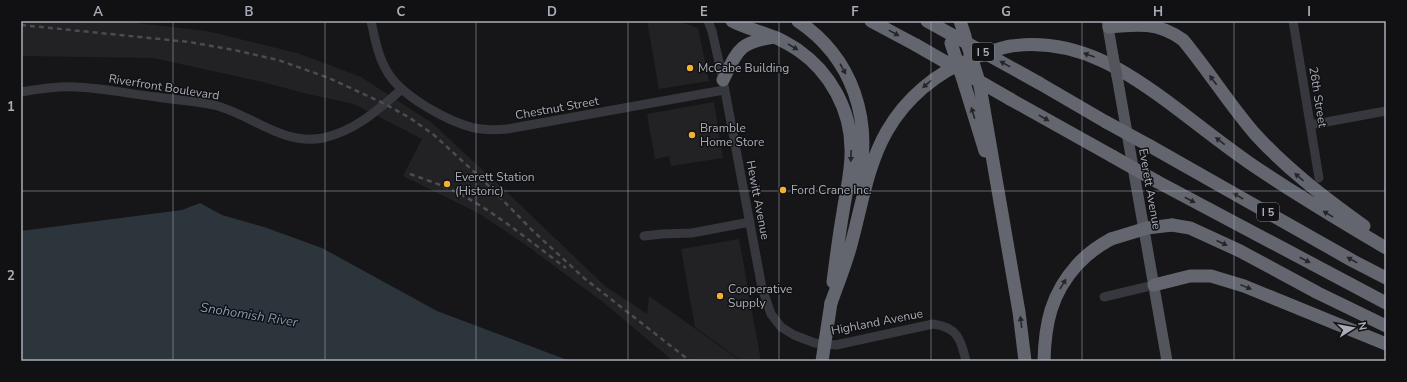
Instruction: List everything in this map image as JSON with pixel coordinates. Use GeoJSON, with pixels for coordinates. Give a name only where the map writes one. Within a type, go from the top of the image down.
{"type":"FeatureCollection","features":[{"type":"Feature","properties":{"kind":"highway"},"geometry":{"type":"LineString","coordinates":[[732,21],[746,28],[776,37],[798,50],[812,61],[825,75],[840,100],[850,131],[851,164],[837,245],[831,303],[822,361]]}},
{"type":"Feature","properties":{"kind":"highway"},"geometry":{"type":"LineString","coordinates":[[798,21],[828,46],[842,66],[855,95],[863,128],[864,155],[860,177],[831,303]]}},
{"type":"Feature","properties":{"kind":"highway","name":"I 5"},"geometry":{"type":"LineString","coordinates":[[871,21],[1156,182],[1386,303]]}},
{"type":"Feature","properties":{"kind":"highway","name":"I 5"},"geometry":{"type":"LineString","coordinates":[[927,21],[1346,257],[1386,278]]}},
{"type":"Feature","properties":{"kind":"highway"},"geometry":{"type":"LineString","coordinates":[[943,21],[965,86],[1001,204]]}},
{"type":"Feature","properties":{"kind":"highway"},"geometry":{"type":"LineString","coordinates":[[960,21],[980,86],[1019,312],[1025,361]]}},
{"type":"Feature","properties":{"kind":"highway"},"geometry":{"type":"LineString","coordinates":[[1108,24],[1146,25],[1169,31],[1182,40],[1244,120],[1272,152],[1317,192],[1386,243]]}},
{"type":"Feature","properties":{"kind":"highway"},"geometry":{"type":"LineString","coordinates":[[723,85],[737,53],[743,47],[757,40],[776,37]]}},
{"type":"Feature","properties":{"kind":"highway"},"geometry":{"type":"LineString","coordinates":[[831,303],[852,244],[868,178],[880,145],[887,130],[896,118],[915,95],[933,79],[945,72],[969,59],[989,52],[1010,47],[1029,45],[1071,49],[1105,61],[1124,71],[1146,85],[1271,178],[1325,213],[1386,248]]}},
{"type":"Feature","properties":{"kind":"highway"},"geometry":{"type":"LineString","coordinates":[[1044,361],[1048,318],[1054,299],[1067,277],[1084,258],[1094,249],[1111,239],[1147,228],[1172,225],[1190,228],[1240,252],[1311,290],[1386,326]]}},
{"type":"Feature","properties":{"kind":"highway"},"geometry":{"type":"LineString","coordinates":[[1154,285],[1190,276],[1212,276],[1244,286],[1386,344]]}},
{"type":"Feature","properties":{"kind":"main road","name":"Everett Avenue"},"geometry":{"type":"LineString","coordinates":[[1108,24],[1167,361]]}},
{"type":"Feature","properties":{"kind":"street","name":"Chestnut Street"},"geometry":{"type":"LineString","coordinates":[[371,21],[380,58],[388,73],[402,89],[428,108],[459,123],[475,128],[494,130],[507,129],[723,85]]}},
{"type":"Feature","properties":{"kind":"street","name":"Hewitt Avenue"},"geometry":{"type":"LineString","coordinates":[[708,21],[712,29],[762,288],[771,314]]}},
{"type":"Feature","properties":{"kind":"street","name":"26th Street"},"geometry":{"type":"LineString","coordinates":[[1293,21],[1319,178]]}},
{"type":"Feature","properties":{"kind":"street","name":"Riverfront Boulevard"},"geometry":{"type":"LineString","coordinates":[[21,92],[44,88],[75,87],[214,106],[240,114],[281,134],[298,139],[311,139],[323,138],[355,125],[373,114],[402,89]]}},
{"type":"Feature","properties":{"kind":"street"},"geometry":{"type":"LineString","coordinates":[[1310,125],[1386,111]]}},
{"type":"Feature","properties":{"kind":"street"},"geometry":{"type":"LineString","coordinates":[[644,236],[692,233],[750,222]]}},
{"type":"Feature","properties":{"kind":"street"},"geometry":{"type":"LineString","coordinates":[[1104,297],[1154,285]]}},
{"type":"Feature","properties":{"kind":"street","name":"Highland Avenue"},"geometry":{"type":"LineString","coordinates":[[771,314],[781,327],[794,336],[815,343],[836,345],[933,324],[950,328],[957,335],[963,348],[966,361]]}},
{"type":"Feature","properties":{"kind":"shaded area"},"geometry":{"type":"Polygon","coordinates":[[[21,21],[119,21],[207,31],[297,53],[361,77],[432,123],[605,286],[647,314],[649,296],[741,361],[673,361],[604,303],[526,245],[478,213],[403,176],[422,139],[354,104],[153,58],[21,56],[21,21]]]}},
{"type":"Feature","properties":{"kind":"shaded area"},"geometry":{"type":"Polygon","coordinates":[[[647,21],[678,21],[698,28],[709,81],[659,89],[647,21]]]}},
{"type":"Feature","properties":{"kind":"shaded area","name":"Bramble Home Store"},"geometry":{"type":"Polygon","coordinates":[[[714,102],[723,158],[671,166],[669,156],[655,159],[647,114],[714,102]]]}},
{"type":"Feature","properties":{"kind":"shaded area"},"geometry":{"type":"Polygon","coordinates":[[[739,239],[761,361],[742,361],[695,327],[681,249],[739,239]]]}},
{"type":"Feature","properties":{"kind":"water","name":"Snohomish River"},"geometry":{"type":"Polygon","coordinates":[[[200,203],[222,215],[264,227],[322,248],[437,311],[570,361],[21,361],[21,231],[182,210],[200,203]]]}},
{"type":"Feature","properties":{"kind":"railway"},"geometry":{"type":"LineString","coordinates":[[21,25],[189,42],[234,50],[278,60],[329,78],[385,104],[410,118],[434,135],[483,180],[532,230],[584,278],[690,361]]}},
{"type":"Feature","properties":{"kind":"railway"},"geometry":{"type":"LineString","coordinates":[[410,174],[436,183],[476,203],[502,220],[566,268]]}},
{"type":"Feature","properties":{"kind":"place","name":"McCabe Building"},"geometry":{"type":"Point","coordinates":[690,68]}},
{"type":"Feature","properties":{"kind":"place","name":"Bramble Home Store"},"geometry":{"type":"Point","coordinates":[692,135]}},
{"type":"Feature","properties":{"kind":"place","name":"Everett Station (Historic)"},"geometry":{"type":"Point","coordinates":[447,184]}},
{"type":"Feature","properties":{"kind":"place","name":"Ford Crane Inc."},"geometry":{"type":"Point","coordinates":[783,190]}},
{"type":"Feature","properties":{"kind":"place","name":"Cooperative Supply"},"geometry":{"type":"Point","coordinates":[720,296]}}]}
